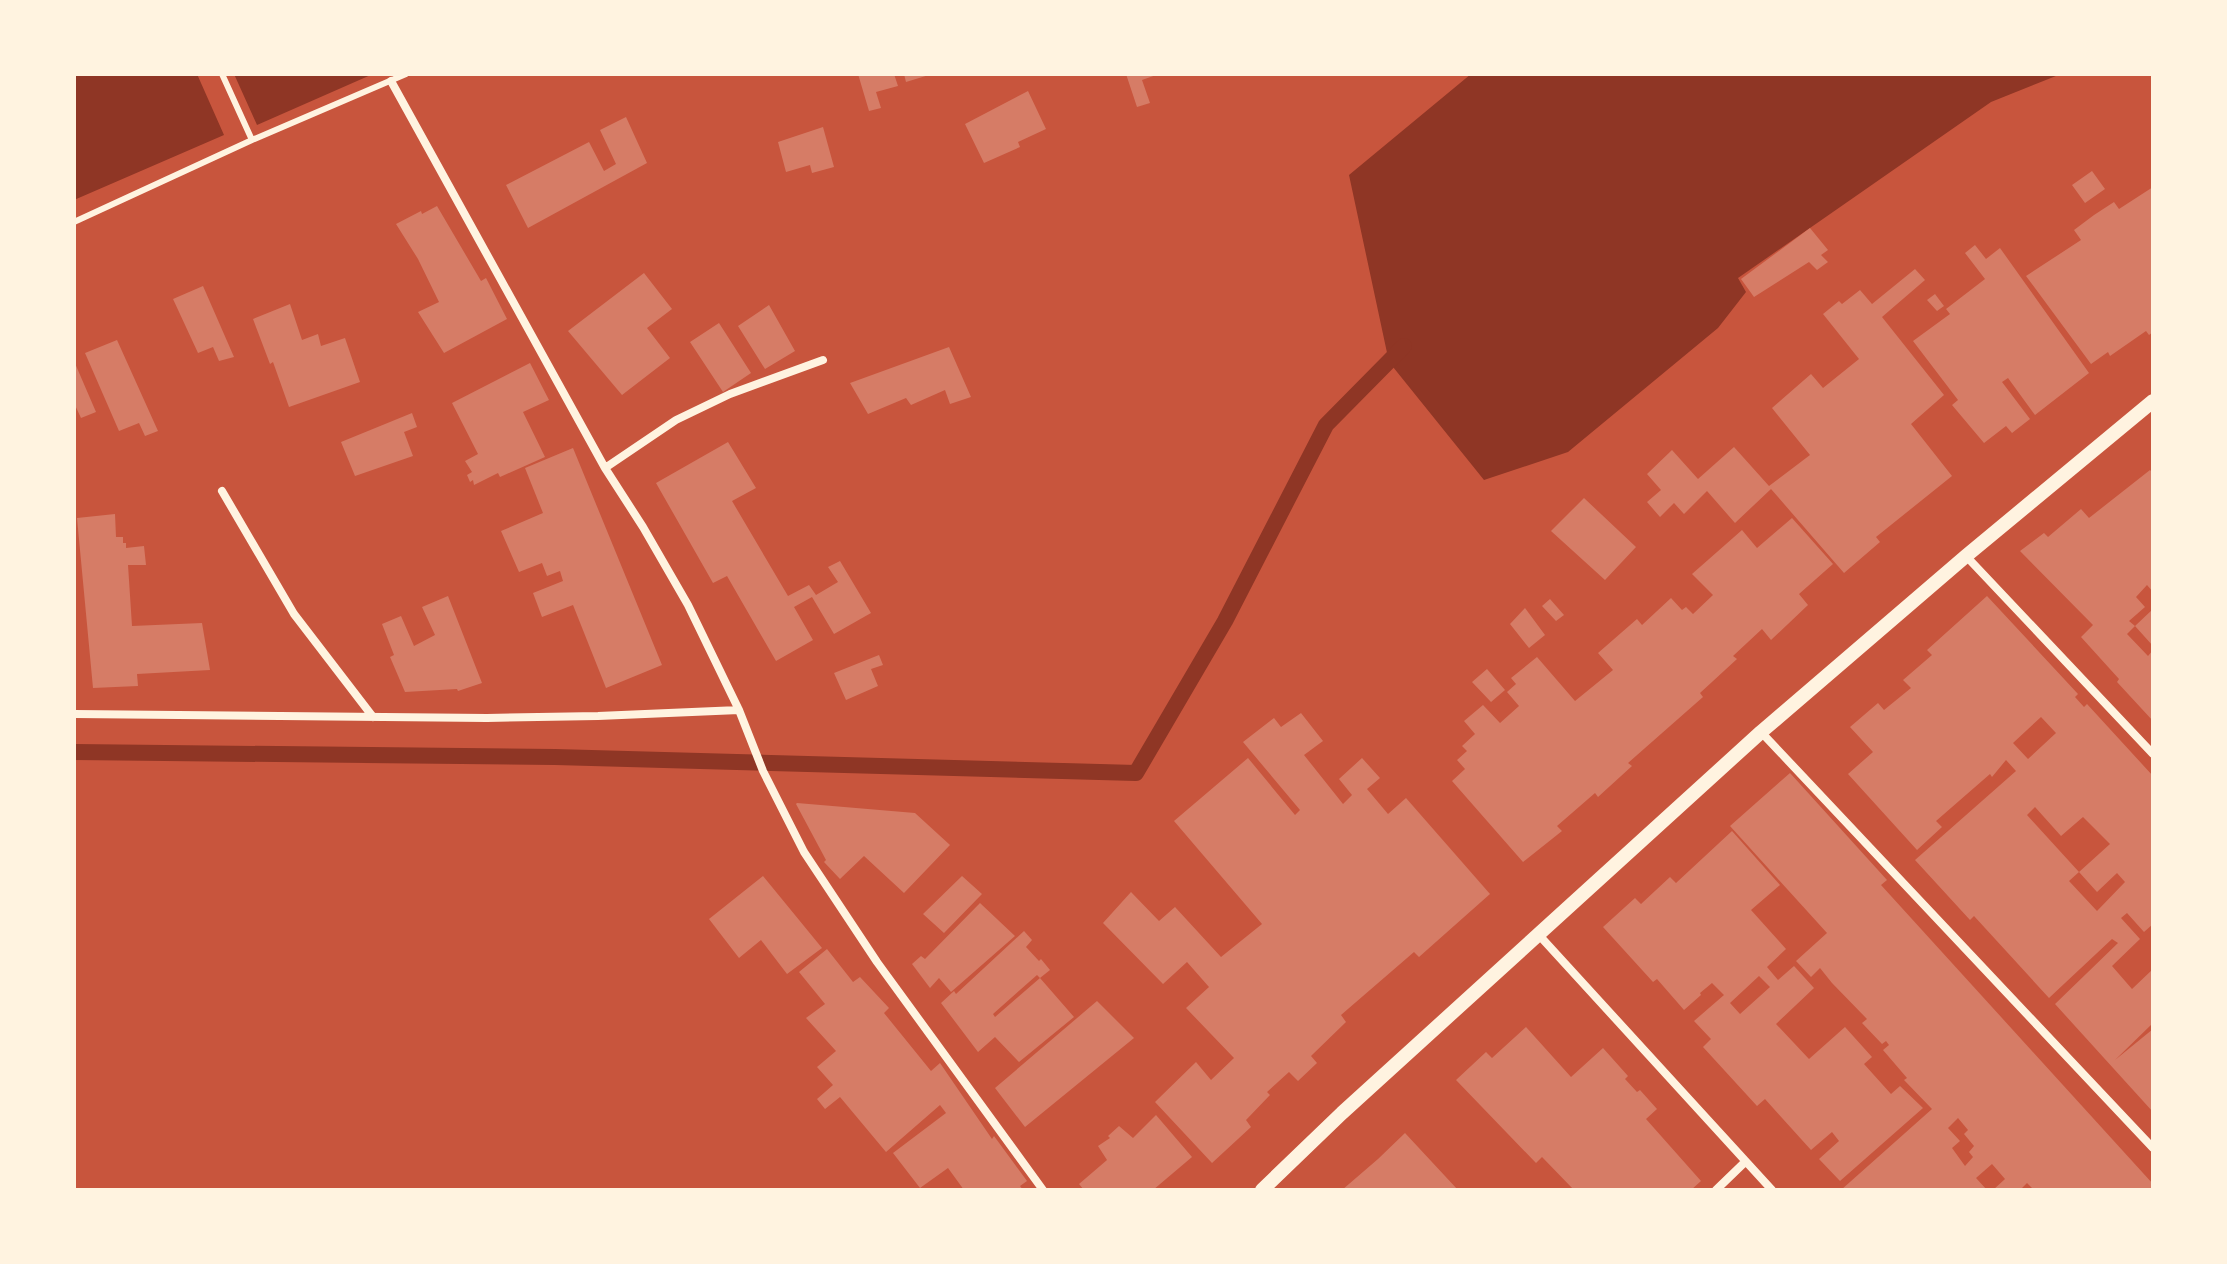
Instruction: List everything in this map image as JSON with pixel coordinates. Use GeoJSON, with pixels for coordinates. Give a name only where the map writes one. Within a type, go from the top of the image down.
{"type":"FeatureCollection","features":[{"type":"Feature","properties":{"kind":"street"},"geometry":{"type":"LineString","coordinates":[[391,81],[605,468],[688,605],[739,710],[763,771],[804,852],[877,962],[1043,1190]]}},
{"type":"Feature","properties":{"kind":"street"},"geometry":{"type":"LineString","coordinates":[[605,468],[676,420],[730,394],[823,360]]}},
{"type":"Feature","properties":{"kind":"street"},"geometry":{"type":"LineString","coordinates":[[1262,1190],[1342,1113],[1761,732],[2153,401]]}},
{"type":"Feature","properties":{"kind":"street"},"geometry":{"type":"LineString","coordinates":[[222,491],[294,614],[373,717]]}},
{"type":"Feature","properties":{"kind":"street"},"geometry":{"type":"LineString","coordinates":[[1966,556],[2153,754]]}},
{"type":"Feature","properties":{"kind":"street"},"geometry":{"type":"LineString","coordinates":[[74,714],[598,716],[739,710]]}},
{"type":"Feature","properties":{"kind":"street"},"geometry":{"type":"LineString","coordinates":[[1761,732],[2153,1148]]}},
{"type":"Feature","properties":{"kind":"street"},"geometry":{"type":"LineString","coordinates":[[1538,934],[1772,1190]]}},
{"type":"Feature","properties":{"kind":"street"},"geometry":{"type":"LineString","coordinates":[[1716,1190],[1745,1162]]}},
{"type":"Feature","properties":{"kind":"lane"},"geometry":{"type":"LineString","coordinates":[[222,74],[252,140]]}},
{"type":"Feature","properties":{"kind":"lane"},"geometry":{"type":"LineString","coordinates":[[74,222],[252,140],[406,74]]}},
{"type":"Feature","properties":{"kind":"shaded area"},"geometry":{"type":"Polygon","coordinates":[[[74,74],[197,74],[224,135],[74,200],[74,74]]]}},
{"type":"Feature","properties":{"kind":"shaded area"},"geometry":{"type":"Polygon","coordinates":[[[234,74],[373,74],[257,125],[234,74]]]}},
{"type":"Feature","properties":{"kind":"shaded area"},"geometry":{"type":"Polygon","coordinates":[[[1471,74],[2061,74],[1991,102],[1738,278],[1746,292],[1718,328],[1568,452],[1484,480],[1389,362],[1349,175],[1471,74]]]}},
{"type":"Feature","properties":{"kind":"building"},"geometry":{"type":"Polygon","coordinates":[[[858,74],[894,74],[898,86],[876,92],[881,108],[869,111],[858,74]]]}},
{"type":"Feature","properties":{"kind":"building"},"geometry":{"type":"Polygon","coordinates":[[[904,74],[929,74],[929,75],[906,82],[904,74]]]}},
{"type":"Feature","properties":{"kind":"building"},"geometry":{"type":"Polygon","coordinates":[[[1126,74],[1159,74],[1142,80],[1150,103],[1137,107],[1126,74]]]}},
{"type":"Feature","properties":{"kind":"building"},"geometry":{"type":"Polygon","coordinates":[[[1028,91],[1046,129],[1018,142],[1020,147],[984,163],[965,124],[1028,91]]]}},
{"type":"Feature","properties":{"kind":"building"},"geometry":{"type":"Polygon","coordinates":[[[626,117],[647,163],[528,228],[506,185],[589,142],[604,171],[616,164],[600,130],[626,117]]]}},
{"type":"Feature","properties":{"kind":"building"},"geometry":{"type":"Polygon","coordinates":[[[823,127],[834,167],[812,173],[810,165],[786,172],[778,142],[823,127]]]}},
{"type":"Feature","properties":{"kind":"building"},"geometry":{"type":"Polygon","coordinates":[[[2092,171],[2105,189],[2085,203],[2072,185],[2092,171]]]}},
{"type":"Feature","properties":{"kind":"building"},"geometry":{"type":"Polygon","coordinates":[[[2153,187],[2153,332],[2149,335],[2146,331],[2110,356],[2108,352],[2091,364],[2026,276],[2081,240],[2074,230],[2094,215],[2114,202],[2119,209],[2153,187]]]}},
{"type":"Feature","properties":{"kind":"building"},"geometry":{"type":"Polygon","coordinates":[[[437,206],[481,281],[486,278],[507,319],[444,353],[418,312],[439,302],[396,224],[437,206]]]}},
{"type":"Feature","properties":{"kind":"building"},"geometry":{"type":"Polygon","coordinates":[[[1810,228],[1828,250],[1821,255],[1828,262],[1817,270],[1809,262],[1754,297],[1741,279],[1810,228]]]}},
{"type":"Feature","properties":{"kind":"building"},"geometry":{"type":"Polygon","coordinates":[[[1975,245],[1986,259],[2000,248],[2089,373],[2035,415],[2008,378],[2002,382],[2030,419],[2012,433],[2006,426],[1984,443],[1952,405],[1958,400],[1913,341],[1950,314],[1946,309],[1985,279],[1965,253],[1975,245]]]}},
{"type":"Feature","properties":{"kind":"building"},"geometry":{"type":"Polygon","coordinates":[[[1915,269],[1925,280],[1882,317],[1944,395],[1911,424],[1952,476],[1876,537],[1880,542],[1844,573],[1771,489],[1735,523],[1707,491],[1684,514],[1674,503],[1660,517],[1647,502],[1661,490],[1647,474],[1672,450],[1698,479],[1734,447],[1769,486],[1810,455],[1772,408],[1811,374],[1823,388],[1859,359],[1823,314],[1860,290],[1872,304],[1915,269]]]}},
{"type":"Feature","properties":{"kind":"building"},"geometry":{"type":"Polygon","coordinates":[[[644,273],[672,309],[647,328],[670,358],[622,395],[568,331],[644,273]]]}},
{"type":"Feature","properties":{"kind":"building"},"geometry":{"type":"Polygon","coordinates":[[[203,286],[234,357],[219,361],[213,347],[198,353],[173,299],[203,286]]]}},
{"type":"Feature","properties":{"kind":"building"},"geometry":{"type":"Polygon","coordinates":[[[1935,294],[1944,306],[1937,311],[1927,300],[1935,294]]]}},
{"type":"Feature","properties":{"kind":"building"},"geometry":{"type":"Polygon","coordinates":[[[290,304],[302,340],[318,334],[321,346],[345,338],[360,382],[289,407],[253,319],[290,304]]]}},
{"type":"Feature","properties":{"kind":"building"},"geometry":{"type":"Polygon","coordinates":[[[769,305],[795,351],[765,369],[738,326],[769,305]]]}},
{"type":"Feature","properties":{"kind":"building"},"geometry":{"type":"Polygon","coordinates":[[[719,323],[751,373],[723,392],[690,342],[719,323]]]}},
{"type":"Feature","properties":{"kind":"building"},"geometry":{"type":"Polygon","coordinates":[[[117,340],[158,431],[145,436],[139,423],[119,431],[85,353],[117,340]]]}},
{"type":"Feature","properties":{"kind":"building"},"geometry":{"type":"Polygon","coordinates":[[[949,347],[971,397],[950,404],[945,390],[911,405],[906,398],[868,414],[850,383],[949,347]]]}},
{"type":"Feature","properties":{"kind":"building"},"geometry":{"type":"Polygon","coordinates":[[[74,361],[96,412],[81,418],[74,403],[74,361]]]}},
{"type":"Feature","properties":{"kind":"building"},"geometry":{"type":"Polygon","coordinates":[[[530,363],[549,400],[523,412],[545,457],[474,485],[467,475],[472,472],[465,461],[478,454],[452,403],[530,363]]]}},
{"type":"Feature","properties":{"kind":"building"},"geometry":{"type":"Polygon","coordinates":[[[412,413],[417,427],[404,432],[413,456],[355,476],[341,442],[412,413]]]}},
{"type":"Feature","properties":{"kind":"building"},"geometry":{"type":"Polygon","coordinates":[[[728,442],[756,488],[732,501],[788,596],[809,585],[816,595],[838,582],[828,567],[840,561],[871,613],[834,634],[812,597],[794,607],[813,640],[776,661],[727,576],[713,583],[656,483],[728,442]]]}},
{"type":"Feature","properties":{"kind":"building"},"geometry":{"type":"Polygon","coordinates":[[[573,448],[662,665],[606,688],[573,605],[542,617],[533,593],[563,581],[560,571],[547,576],[542,563],[519,572],[501,531],[543,513],[525,468],[573,448]]]}},
{"type":"Feature","properties":{"kind":"building"},"geometry":{"type":"Polygon","coordinates":[[[2150,470],[2153,473],[2153,592],[2147,585],[2136,597],[2145,607],[2129,621],[2135,626],[2127,634],[2148,656],[2153,650],[2153,721],[2081,637],[2093,625],[2020,551],[2044,533],[2048,537],[2081,509],[2089,518],[2150,470]]]}},
{"type":"Feature","properties":{"kind":"building"},"geometry":{"type":"Polygon","coordinates":[[[1584,498],[1636,547],[1605,580],[1551,531],[1584,498]]]}},
{"type":"Feature","properties":{"kind":"building"},"geometry":{"type":"Polygon","coordinates":[[[115,514],[116,537],[123,537],[126,548],[144,546],[146,565],[128,565],[132,626],[202,623],[210,670],[137,674],[138,686],[93,688],[77,518],[115,514]]]}},
{"type":"Feature","properties":{"kind":"building"},"geometry":{"type":"Polygon","coordinates":[[[1792,518],[1833,564],[1799,594],[1808,605],[1771,640],[1762,629],[1733,656],[1737,659],[1700,693],[1703,697],[1628,763],[1632,766],[1598,797],[1595,793],[1557,826],[1562,831],[1523,862],[1452,781],[1465,769],[1457,760],[1467,751],[1462,746],[1475,734],[1464,721],[1483,705],[1500,723],[1519,706],[1507,692],[1516,684],[1511,678],[1537,657],[1575,701],[1613,670],[1598,653],[1637,619],[1642,625],[1671,598],[1682,610],[1686,607],[1693,614],[1713,595],[1692,574],[1742,530],[1757,548],[1792,518]]]}},
{"type":"Feature","properties":{"kind":"building"},"geometry":{"type":"Polygon","coordinates":[[[448,596],[482,683],[458,691],[405,692],[390,657],[394,655],[382,624],[401,616],[414,646],[435,635],[422,607],[448,596]]]}},
{"type":"Feature","properties":{"kind":"building"},"geometry":{"type":"Polygon","coordinates":[[[1987,596],[2078,694],[2075,697],[2084,707],[2087,704],[2153,776],[2153,924],[2144,932],[2127,913],[2121,918],[2140,939],[2112,966],[2132,989],[2153,969],[2153,1023],[2115,1060],[2153,1029],[2153,1112],[2055,1004],[2118,943],[2112,939],[2049,998],[1974,916],[1970,920],[1915,860],[2016,771],[2006,760],[1992,777],[1990,774],[1936,821],[1942,827],[1917,850],[1848,774],[1873,752],[1850,727],[1878,703],[1884,710],[1911,688],[1903,680],[1932,655],[1927,650],[1987,596]],[[2041,717],[2013,743],[2028,759],[2056,733],[2041,717]],[[2035,807],[2027,815],[2079,872],[2110,844],[2083,817],[2061,836],[2035,807]],[[2079,872],[2069,881],[2097,911],[2125,882],[2117,873],[2097,892],[2079,872]]]}},
{"type":"Feature","properties":{"kind":"building"},"geometry":{"type":"Polygon","coordinates":[[[1550,599],[1564,615],[1556,621],[1542,606],[1550,599]]]}},
{"type":"Feature","properties":{"kind":"building"},"geometry":{"type":"Polygon","coordinates":[[[1525,608],[1545,635],[1529,648],[1510,624],[1525,608]]]}},
{"type":"Feature","properties":{"kind":"building"},"geometry":{"type":"Polygon","coordinates":[[[2153,609],[2153,646],[2135,626],[2153,609]]]}},
{"type":"Feature","properties":{"kind":"building"},"geometry":{"type":"Polygon","coordinates":[[[879,655],[883,665],[871,669],[878,686],[846,700],[834,673],[879,655]]]}},
{"type":"Feature","properties":{"kind":"building"},"geometry":{"type":"Polygon","coordinates":[[[1487,669],[1505,690],[1491,702],[1472,682],[1487,669]]]}},
{"type":"Feature","properties":{"kind":"building"},"geometry":{"type":"Polygon","coordinates":[[[1301,713],[1323,741],[1304,755],[1343,804],[1352,795],[1339,779],[1362,758],[1380,778],[1367,789],[1388,814],[1406,798],[1490,894],[1419,957],[1414,952],[1341,1015],[1346,1022],[1311,1056],[1317,1063],[1298,1081],[1289,1072],[1267,1092],[1270,1095],[1246,1120],[1251,1127],[1212,1163],[1155,1102],[1196,1062],[1211,1080],[1234,1058],[1186,1008],[1209,987],[1187,962],[1163,984],[1103,923],[1131,892],[1159,921],[1175,907],[1221,957],[1262,924],[1174,821],[1248,758],[1295,815],[1300,810],[1243,742],[1274,718],[1281,727],[1301,713]]]}},
{"type":"Feature","properties":{"kind":"building"},"geometry":{"type":"Polygon","coordinates":[[[1790,773],[1887,880],[1881,885],[2153,1184],[2153,1190],[2034,1190],[2027,1183],[2020,1190],[1993,1190],[2005,1179],[1992,1164],[1976,1178],[1987,1190],[1841,1190],[1932,1109],[1904,1080],[1907,1078],[1883,1050],[1889,1045],[1886,1041],[1882,1044],[1862,1023],[1867,1019],[1820,968],[1811,977],[1796,961],[1827,933],[1730,826],[1790,773]],[[1958,1118],[1948,1128],[1960,1141],[1952,1148],[1965,1166],[1973,1157],[1969,1152],[1974,1146],[1964,1134],[1968,1130],[1958,1118]]]}},
{"type":"Feature","properties":{"kind":"building"},"geometry":{"type":"Polygon","coordinates":[[[797,803],[915,813],[950,845],[904,893],[864,856],[840,879],[824,862],[826,860],[797,803]]]}},
{"type":"Feature","properties":{"kind":"building"},"geometry":{"type":"Polygon","coordinates":[[[1732,831],[1780,885],[1751,910],[1786,949],[1767,967],[1778,980],[1794,966],[1814,988],[1776,1024],[1809,1059],[1845,1027],[1872,1057],[1864,1064],[1891,1094],[1900,1086],[1923,1108],[1840,1181],[1819,1159],[1839,1141],[1832,1132],[1811,1150],[1765,1099],[1757,1106],[1703,1047],[1711,1039],[1694,1021],[1724,995],[1712,983],[1684,1010],[1657,979],[1653,982],[1603,927],[1635,898],[1641,904],[1670,877],[1676,883],[1732,831]],[[1759,976],[1730,1003],[1740,1014],[1770,987],[1759,976]]]}},
{"type":"Feature","properties":{"kind":"building"},"geometry":{"type":"Polygon","coordinates":[[[763,876],[822,948],[787,974],[761,940],[739,958],[709,919],[763,876]]]}},
{"type":"Feature","properties":{"kind":"building"},"geometry":{"type":"Polygon","coordinates":[[[962,876],[982,894],[944,933],[923,914],[962,876]]]}},
{"type":"Feature","properties":{"kind":"building"},"geometry":{"type":"Polygon","coordinates":[[[980,903],[1015,936],[951,992],[939,978],[930,988],[912,964],[921,956],[925,959],[980,903]]]}},
{"type":"Feature","properties":{"kind":"building"},"geometry":{"type":"Polygon","coordinates":[[[1024,931],[1032,940],[1026,947],[1050,970],[1040,978],[1074,1017],[1019,1062],[995,1037],[978,1052],[941,1003],[954,991],[956,994],[1024,931]],[[1037,975],[993,1014],[995,1017],[1040,978],[1037,975]]]}},
{"type":"Feature","properties":{"kind":"building"},"geometry":{"type":"Polygon","coordinates":[[[827,949],[853,982],[860,977],[889,1008],[884,1013],[931,1071],[940,1063],[992,1139],[994,1136],[1027,1181],[1020,1186],[1023,1190],[964,1190],[948,1168],[920,1188],[893,1153],[946,1113],[940,1105],[886,1152],[840,1097],[825,1109],[817,1099],[833,1085],[817,1067],[836,1051],[806,1018],[825,1004],[799,972],[827,949]]]}},
{"type":"Feature","properties":{"kind":"building"},"geometry":{"type":"Polygon","coordinates":[[[1097,1001],[1134,1038],[1025,1127],[995,1088],[1097,1001]]]}},
{"type":"Feature","properties":{"kind":"building"},"geometry":{"type":"Polygon","coordinates":[[[1526,1027],[1571,1077],[1603,1048],[1628,1076],[1625,1079],[1657,1109],[1646,1119],[1701,1181],[1691,1190],[1574,1190],[1542,1157],[1536,1163],[1456,1080],[1486,1052],[1492,1058],[1526,1027]]]}},
{"type":"Feature","properties":{"kind":"building"},"geometry":{"type":"Polygon","coordinates":[[[1156,1115],[1192,1157],[1153,1190],[1084,1190],[1079,1184],[1107,1160],[1098,1146],[1110,1138],[1108,1136],[1119,1126],[1133,1138],[1156,1115]]]}},
{"type":"Feature","properties":{"kind":"building"},"geometry":{"type":"Polygon","coordinates":[[[1405,1133],[1458,1190],[1342,1190],[1378,1159],[1405,1133]]]}},
{"type":"Feature","properties":{"kind":"waterway"},"geometry":{"type":"LineString","coordinates":[[74,752],[555,757],[1136,773],[1225,621],[1326,425],[1404,346]]}}]}
